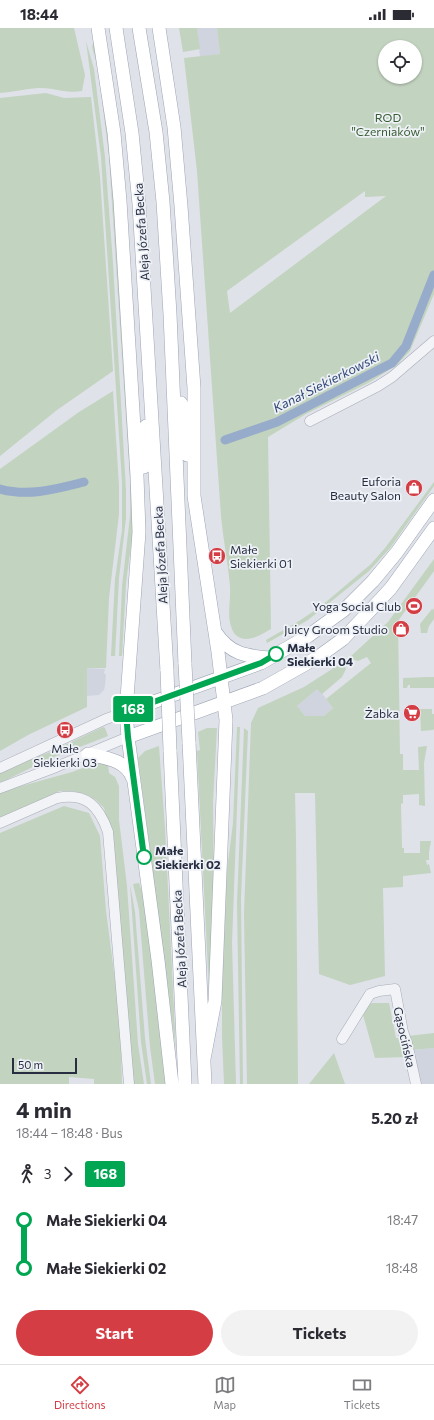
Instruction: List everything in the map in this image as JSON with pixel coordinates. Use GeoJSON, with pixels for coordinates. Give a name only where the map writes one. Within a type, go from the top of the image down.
{"type":"FeatureCollection","features":[{"type":"Feature","properties":{"kind":"main road","name":"Aleja Józefa Becka"},"geometry":{"type":"LineString","coordinates":[[98,28],[114,133],[137,476],[139,532],[126,712],[136,790]]}},
{"type":"Feature","properties":{"kind":"main road","name":"Aleja Józefa Becka"},"geometry":{"type":"LineString","coordinates":[[116,28],[132,133],[140,204],[167,671],[186,1084]]}},
{"type":"Feature","properties":{"kind":"main road","name":"Aleja Józefa Becka"},"geometry":{"type":"LineString","coordinates":[[139,28],[156,132],[163,202],[172,357],[188,742],[205,1084]]}},
{"type":"Feature","properties":{"kind":"main road"},"geometry":{"type":"LineString","coordinates":[[160,28],[174,127],[181,206],[194,388],[194,496]]}},
{"type":"Feature","properties":{"kind":"main road"},"geometry":{"type":"LineString","coordinates":[[172,357],[182,410],[187,454],[215,631],[225,702],[226,720],[215,1001],[204,1058]]}},
{"type":"Feature","properties":{"kind":"main road"},"geometry":{"type":"LineString","coordinates":[[139,532],[150,376]]}},
{"type":"Feature","properties":{"kind":"main road"},"geometry":{"type":"LineString","coordinates":[[126,712],[261,663],[308,636],[344,610],[373,580],[397,552],[434,500]]}},
{"type":"Feature","properties":{"kind":"main road"},"geometry":{"type":"LineString","coordinates":[[128,737],[263,688],[307,664],[343,639],[390,588],[434,528]]}},
{"type":"Feature","properties":{"kind":"main road"},"geometry":{"type":"LineString","coordinates":[[215,631],[226,646],[237,652],[255,657],[270,658]]}},
{"type":"Feature","properties":{"kind":"main road"},"geometry":{"type":"LineString","coordinates":[[88,754],[113,760],[126,767],[131,775],[136,790],[165,1014],[172,1084]]}},
{"type":"Feature","properties":{"kind":"street"},"geometry":{"type":"LineString","coordinates":[[310,421],[382,383],[407,365],[434,341]]}},
{"type":"Feature","properties":{"kind":"street"},"geometry":{"type":"LineString","coordinates":[[0,768],[126,712]]}},
{"type":"Feature","properties":{"kind":"street"},"geometry":{"type":"LineString","coordinates":[[0,788],[128,737]]}},
{"type":"Feature","properties":{"kind":"street"},"geometry":{"type":"LineString","coordinates":[[0,823],[64,796],[81,798],[90,802],[100,813],[108,832],[129,1084]]}},
{"type":"Feature","properties":{"kind":"street","name":"Gąsocińska"},"geometry":{"type":"LineString","coordinates":[[342,1039],[370,994],[395,989],[403,1032],[408,1043],[416,1084]]}},
{"type":"Feature","properties":{"kind":"shaded area"},"geometry":{"type":"Polygon","coordinates":[[[197,28],[217,28],[220,54],[200,57],[197,28]]]}},
{"type":"Feature","properties":{"kind":"shaded area"},"geometry":{"type":"Polygon","coordinates":[[[87,668],[105,669],[104,673],[106,675],[104,690],[99,695],[86,696],[87,668]]]}},
{"type":"Feature","properties":{"kind":"shaded area"},"geometry":{"type":"Polygon","coordinates":[[[318,688],[333,708],[324,716],[305,716],[297,706],[318,688]]]}},
{"type":"Feature","properties":{"kind":"shaded area"},"geometry":{"type":"Polygon","coordinates":[[[434,1048],[434,1084],[418,1084],[411,1050],[434,1048]]]}},
{"type":"Feature","properties":{"kind":"green space"},"geometry":{"type":"Polygon","coordinates":[[[0,28],[74,28],[85,75],[82,91],[71,92],[49,88],[38,88],[0,93],[0,28]]]}},
{"type":"Feature","properties":{"kind":"green space"},"geometry":{"type":"Polygon","coordinates":[[[179,28],[197,28],[200,49],[183,52],[179,28]]]}},
{"type":"Feature","properties":{"kind":"green space","name":"ROD \"Czerniaków\""},"geometry":{"type":"Polygon","coordinates":[[[217,28],[434,28],[434,294],[410,351],[397,365],[370,382],[306,414],[268,437],[271,629],[250,639],[241,638],[234,633],[229,617],[230,586],[221,516],[197,171],[184,58],[220,54],[217,28]],[[365,191],[227,291],[230,313],[386,196],[365,197],[365,191]]]}},
{"type":"Feature","properties":{"kind":"green space"},"geometry":{"type":"Polygon","coordinates":[[[86,41],[94,69],[105,157],[113,263],[126,491],[126,518],[119,578],[115,656],[111,656],[115,579],[122,530],[122,482],[101,157],[86,41]]]}},
{"type":"Feature","properties":{"kind":"green space"},"geometry":{"type":"Polygon","coordinates":[[[94,41],[106,105],[125,333],[133,530],[126,583],[122,656],[119,656],[122,586],[130,516],[130,480],[109,157],[98,68],[92,47],[94,41]]]}},
{"type":"Feature","properties":{"kind":"green space"},"geometry":{"type":"Polygon","coordinates":[[[46,93],[64,98],[91,97],[100,177],[113,371],[57,410],[0,456],[0,98],[46,93]]]}},
{"type":"Feature","properties":{"kind":"green space"},"geometry":{"type":"Polygon","coordinates":[[[113,391],[119,486],[119,514],[109,598],[106,668],[87,668],[87,707],[28,735],[0,751],[0,469],[79,412],[113,391]]]}},
{"type":"Feature","properties":{"kind":"green space"},"geometry":{"type":"Polygon","coordinates":[[[434,482],[434,486],[390,548],[369,571],[308,620],[267,643],[266,640],[320,607],[371,564],[385,548],[434,482]]]}},
{"type":"Feature","properties":{"kind":"green space"},"geometry":{"type":"Polygon","coordinates":[[[434,559],[434,571],[398,621],[400,754],[403,754],[403,770],[419,770],[418,747],[427,746],[424,763],[425,806],[419,805],[419,794],[403,795],[403,803],[401,804],[402,848],[404,848],[404,853],[420,853],[420,841],[431,841],[429,860],[426,860],[427,865],[429,864],[431,873],[403,876],[403,887],[383,888],[385,976],[350,985],[319,974],[315,793],[295,793],[298,1084],[247,1084],[244,914],[251,723],[258,708],[304,687],[343,662],[346,669],[342,677],[322,694],[317,689],[297,706],[305,716],[324,716],[333,708],[326,699],[371,663],[367,657],[358,661],[350,657],[388,622],[434,559]]]}},
{"type":"Feature","properties":{"kind":"green space"},"geometry":{"type":"Polygon","coordinates":[[[434,608],[434,619],[429,626],[427,633],[421,633],[420,624],[434,608]]]}},
{"type":"Feature","properties":{"kind":"green space"},"geometry":{"type":"Polygon","coordinates":[[[434,677],[434,688],[410,688],[410,685],[408,685],[407,688],[403,688],[403,678],[434,677]]]}},
{"type":"Feature","properties":{"kind":"green space"},"geometry":{"type":"Polygon","coordinates":[[[420,709],[432,709],[432,714],[434,714],[434,729],[421,731],[420,709]]]}},
{"type":"Feature","properties":{"kind":"green space"},"geometry":{"type":"Polygon","coordinates":[[[103,727],[105,728],[108,736],[49,759],[0,783],[0,772],[50,752],[103,727]]]}},
{"type":"Feature","properties":{"kind":"green space"},"geometry":{"type":"Polygon","coordinates":[[[237,727],[240,727],[232,943],[236,1084],[224,1084],[222,991],[227,871],[233,823],[237,727]]]}},
{"type":"Feature","properties":{"kind":"green space"},"geometry":{"type":"Polygon","coordinates":[[[207,728],[217,728],[213,802],[214,889],[209,990],[197,751],[200,750],[198,732],[207,728]]]}},
{"type":"Feature","properties":{"kind":"green space"},"geometry":{"type":"Polygon","coordinates":[[[244,728],[248,731],[241,898],[243,1084],[240,1084],[237,903],[244,728]]]}},
{"type":"Feature","properties":{"kind":"green space"},"geometry":{"type":"Polygon","coordinates":[[[159,746],[165,828],[176,1051],[138,758],[145,751],[159,746]]]}},
{"type":"Feature","properties":{"kind":"green space"},"geometry":{"type":"Polygon","coordinates":[[[102,761],[108,764],[109,773],[115,777],[119,786],[119,820],[127,886],[138,1044],[144,1084],[133,1084],[111,833],[104,808],[96,800],[85,794],[72,791],[60,791],[0,818],[0,792],[72,772],[102,761]]]}},
{"type":"Feature","properties":{"kind":"green space"},"geometry":{"type":"Polygon","coordinates":[[[64,806],[89,813],[100,836],[106,911],[120,1018],[122,1084],[94,1084],[94,1079],[69,1077],[69,1084],[0,1084],[0,833],[64,806]]]}},
{"type":"Feature","properties":{"kind":"green space"},"geometry":{"type":"Polygon","coordinates":[[[139,883],[144,897],[146,911],[166,1084],[155,1084],[150,1047],[139,910],[133,884],[139,883]]]}},
{"type":"Feature","properties":{"kind":"green space"},"geometry":{"type":"Polygon","coordinates":[[[130,884],[135,912],[145,1038],[151,1084],[147,1084],[141,1042],[130,884]]]}},
{"type":"Feature","properties":{"kind":"green space"},"geometry":{"type":"Polygon","coordinates":[[[372,1003],[389,1003],[396,1038],[401,1038],[406,1057],[375,1058],[362,1011],[372,1003]]]}},
{"type":"Feature","properties":{"kind":"green space"},"geometry":{"type":"Polygon","coordinates":[[[434,1033],[434,1048],[411,1050],[408,1036],[434,1033]]]}},
{"type":"Feature","properties":{"kind":"green space"},"geometry":{"type":"Polygon","coordinates":[[[334,1053],[345,1084],[309,1084],[334,1053]]]}},
{"type":"Feature","properties":{"kind":"waterway","name":"Kanał Siekierkowski"},"geometry":{"type":"LineString","coordinates":[[225,440],[277,422],[392,363],[406,346],[434,275]]}},
{"type":"Feature","properties":{"kind":"waterway","name":"Kanał Siekierkowski"},"geometry":{"type":"LineString","coordinates":[[0,489],[32,492],[84,482]]}},
{"type":"Feature","properties":{"kind":"bus line","name":"168"},"geometry":{"type":"LineString","coordinates":[[144,857],[126,712],[261,663],[276,654]]}},
{"type":"Feature","properties":{"kind":"place","name":"Euforia Beauty Salon"},"geometry":{"type":"Point","coordinates":[414,488]}},
{"type":"Feature","properties":{"kind":"place","name":"Małe Siekierki 01"},"geometry":{"type":"Point","coordinates":[217,556]}},
{"type":"Feature","properties":{"kind":"place","name":"Yoga Social Club"},"geometry":{"type":"Point","coordinates":[414,606]}},
{"type":"Feature","properties":{"kind":"place","name":"Juicy Groom Studio"},"geometry":{"type":"Point","coordinates":[401,629]}},
{"type":"Feature","properties":{"kind":"place","name":"Małe Siekierki 04"},"geometry":{"type":"Point","coordinates":[276,654]}},
{"type":"Feature","properties":{"kind":"place","name":"Żabka"},"geometry":{"type":"Point","coordinates":[412,713]}},
{"type":"Feature","properties":{"kind":"place","name":"Małe Siekierki 03"},"geometry":{"type":"Point","coordinates":[65,730]}},
{"type":"Feature","properties":{"kind":"place","name":"Małe Siekierki 02"},"geometry":{"type":"Point","coordinates":[144,857]}}]}
